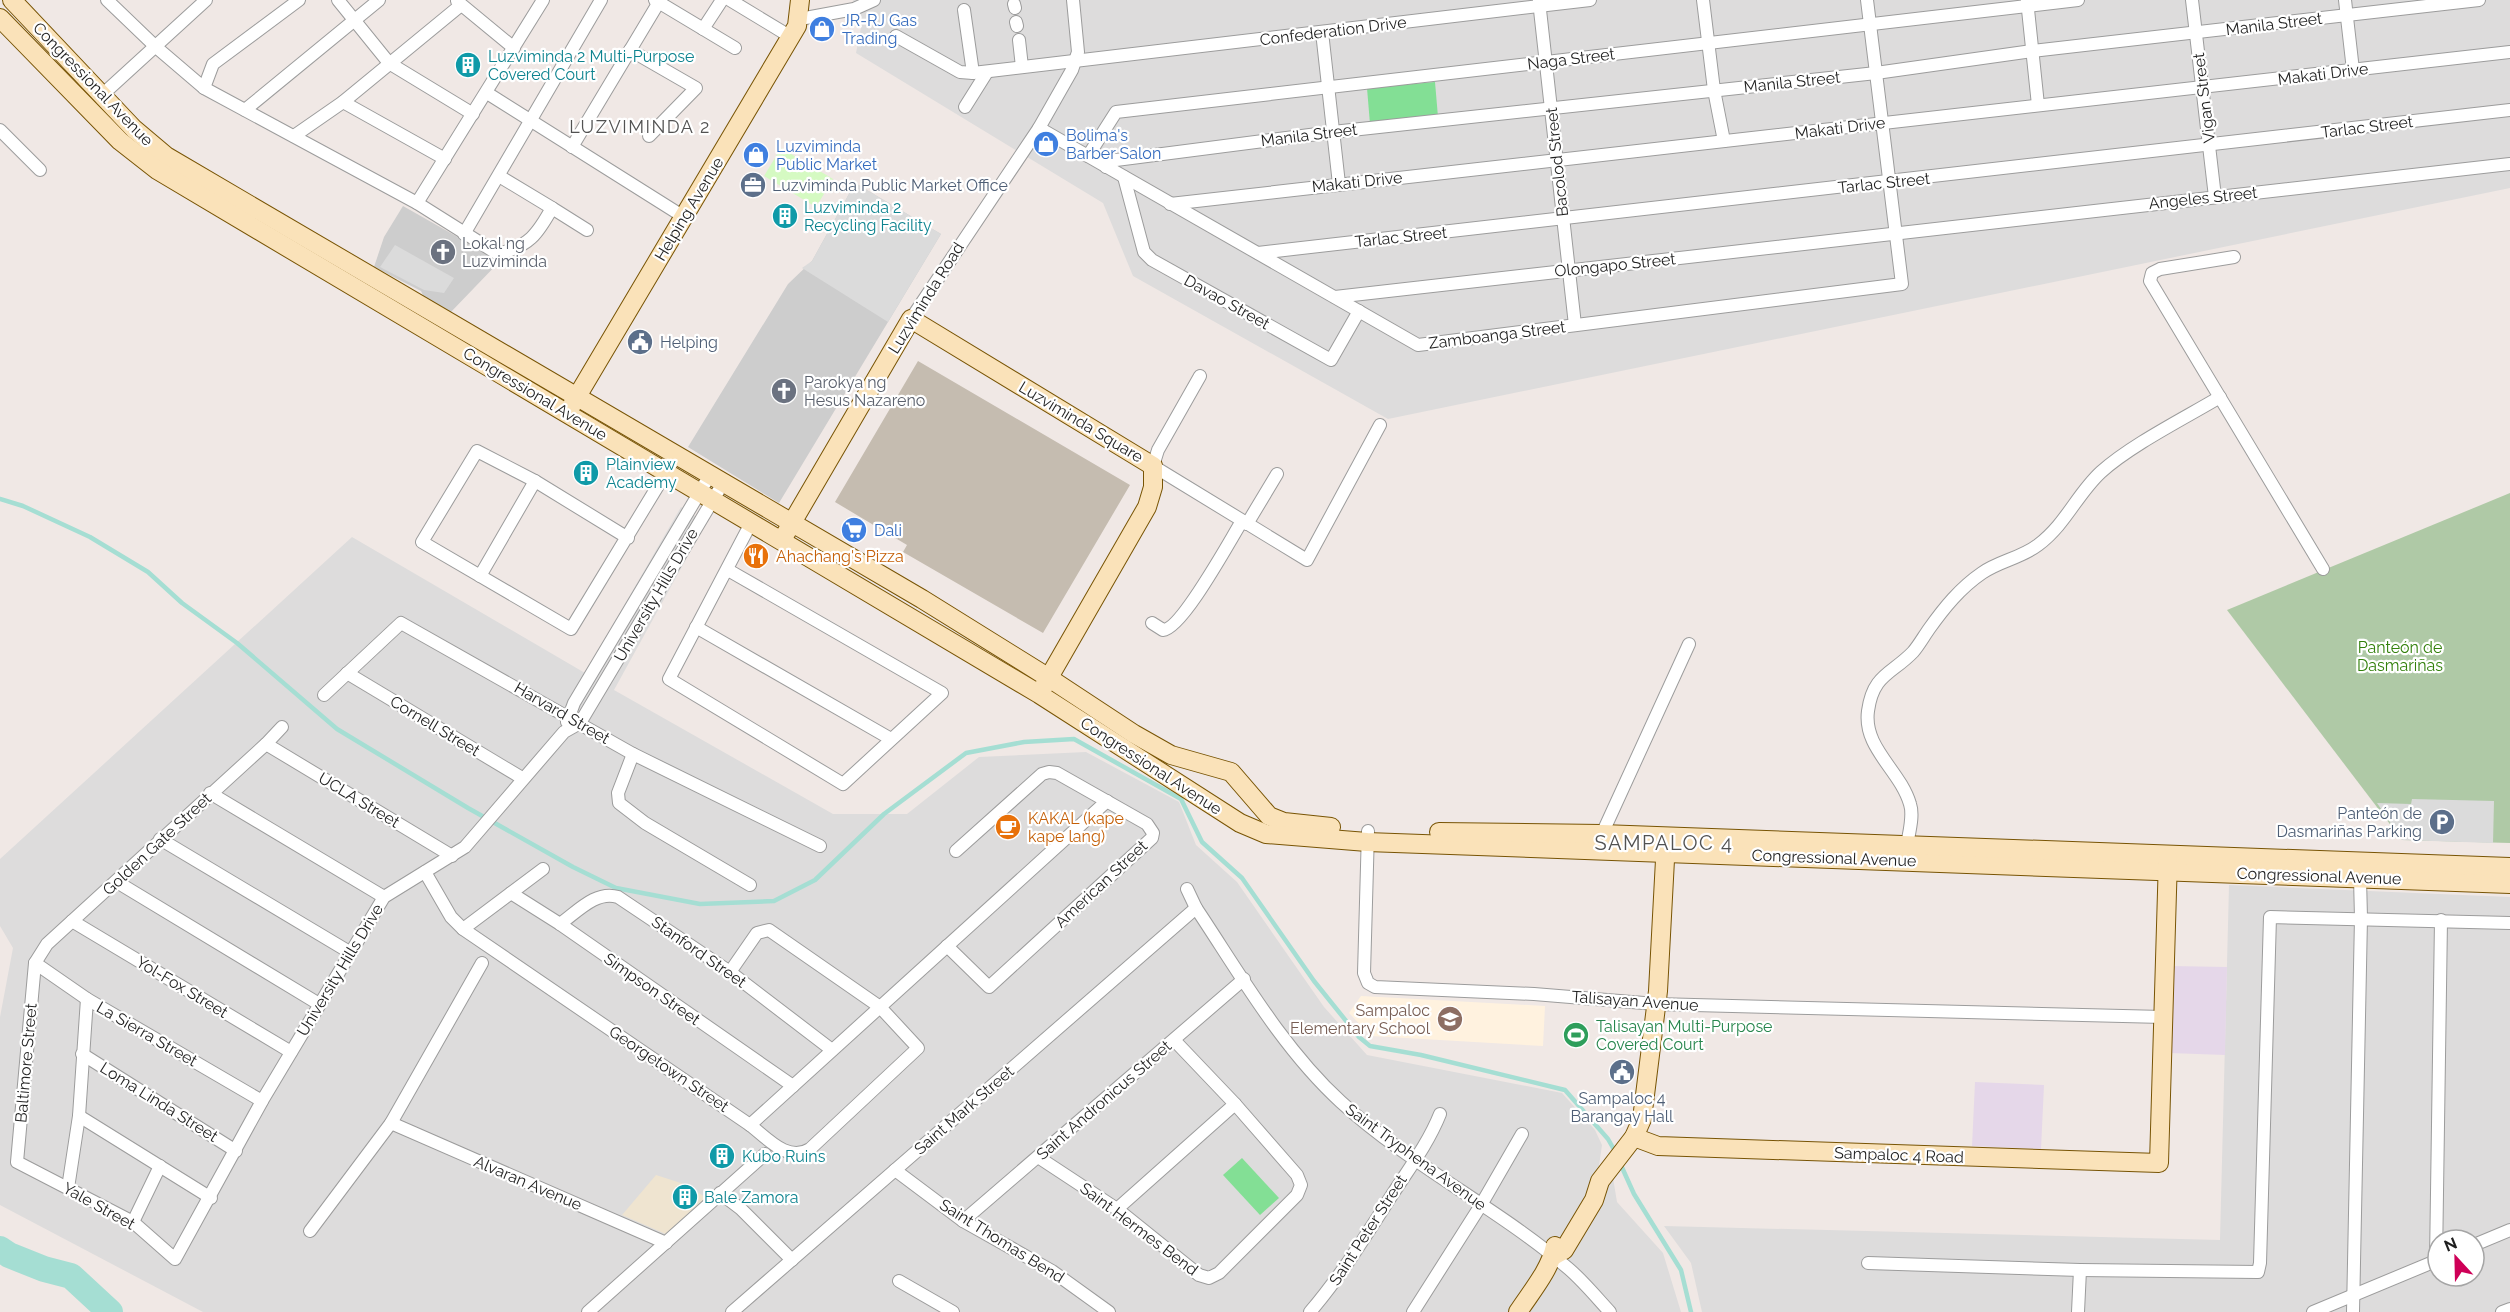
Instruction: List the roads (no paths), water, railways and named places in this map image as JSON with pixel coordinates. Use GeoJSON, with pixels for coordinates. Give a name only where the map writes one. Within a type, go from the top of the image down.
{"type":"FeatureCollection","features":[{"type":"Feature","properties":{"kind":"main road"},"geometry":{"type":"LineString","coordinates":[[800,0],[800,20]]}},
{"type":"Feature","properties":{"kind":"main road","name":"Congressional Avenue"},"geometry":{"type":"LineString","coordinates":[[14,3],[134,129],[166,156],[577,397],[671,464],[706,495],[1039,694],[1240,823],[1266,834],[1666,844],[2168,862],[2510,867]]}},
{"type":"Feature","properties":{"kind":"main road","name":"Congressional Avenue"},"geometry":{"type":"LineString","coordinates":[[0,18],[141,160],[566,414],[671,464],[717,479],[792,522],[1171,755],[1231,772],[1269,816],[1284,822],[1368,837],[1602,834],[1666,844],[1907,844],[2360,878],[2510,884]]}},
{"type":"Feature","properties":{"kind":"main road","name":"Helping Avenue"},"geometry":{"type":"LineString","coordinates":[[566,414],[800,20]]}},
{"type":"Feature","properties":{"kind":"main road","name":"Luzviminda Square"},"geometry":{"type":"LineString","coordinates":[[911,319],[1153,466],[1153,487],[1147,507],[1039,694]]}},
{"type":"Feature","properties":{"kind":"main road","name":"Luzviminda Road"},"geometry":{"type":"LineString","coordinates":[[782,540],[911,319]]}},
{"type":"Feature","properties":{"kind":"main road"},"geometry":{"type":"LineString","coordinates":[[1518,1312],[1553,1256],[1564,1250],[1594,1200],[1603,1176],[1632,1141],[1642,1119],[1658,992],[1666,844]]}},
{"type":"Feature","properties":{"kind":"main road","name":"Sampaloc 4 Road"},"geometry":{"type":"LineString","coordinates":[[1632,1141],[1658,1146],[2159,1163],[2168,862]]}},
{"type":"Feature","properties":{"kind":"street"},"geometry":{"type":"LineString","coordinates":[[107,0],[156,47],[204,88],[417,203],[498,254],[517,249],[538,233],[552,208]]}},
{"type":"Feature","properties":{"kind":"street"},"geometry":{"type":"LineString","coordinates":[[102,95],[206,0]]}},
{"type":"Feature","properties":{"kind":"street"},"geometry":{"type":"LineString","coordinates":[[204,88],[213,64],[299,0]]}},
{"type":"Feature","properties":{"kind":"street"},"geometry":{"type":"LineString","coordinates":[[338,0],[389,63],[473,114]]}},
{"type":"Feature","properties":{"kind":"street"},"geometry":{"type":"LineString","coordinates":[[245,110],[379,0]]}},
{"type":"Feature","properties":{"kind":"street"},"geometry":{"type":"LineString","coordinates":[[464,234],[602,0]]}},
{"type":"Feature","properties":{"kind":"street"},"geometry":{"type":"LineString","coordinates":[[703,29],[722,0]]}},
{"type":"Feature","properties":{"kind":"street"},"geometry":{"type":"LineString","coordinates":[[730,0],[791,37]]}},
{"type":"Feature","properties":{"kind":"street"},"geometry":{"type":"LineString","coordinates":[[837,11],[848,0]]}},
{"type":"Feature","properties":{"kind":"street"},"geometry":{"type":"LineString","coordinates":[[800,20],[854,9],[874,0]]}},
{"type":"Feature","properties":{"kind":"street"},"geometry":{"type":"LineString","coordinates":[[1039,128],[1076,61],[1078,52],[1073,0]]}},
{"type":"Feature","properties":{"kind":"street","name":"Confederation Drive"},"geometry":{"type":"LineString","coordinates":[[896,36],[960,72],[973,73],[1322,32],[1539,3],[1590,0]]}},
{"type":"Feature","properties":{"kind":"street"},"geometry":{"type":"LineString","coordinates":[[1703,0],[1707,43],[1724,141]]}},
{"type":"Feature","properties":{"kind":"street"},"geometry":{"type":"LineString","coordinates":[[1867,0],[1895,233]]}},
{"type":"Feature","properties":{"kind":"street","name":"Naga Street"},"geometry":{"type":"LineString","coordinates":[[1088,156],[1116,112],[1870,24],[2027,3],[2078,0]]}},
{"type":"Feature","properties":{"kind":"street","name":"Vigan Street"},"geometry":{"type":"LineString","coordinates":[[2192,0],[2215,197]]}},
{"type":"Feature","properties":{"kind":"street"},"geometry":{"type":"LineString","coordinates":[[2345,0],[2353,70]]}},
{"type":"Feature","properties":{"kind":"street","name":"Manila Street"},"geometry":{"type":"LineString","coordinates":[[1106,167],[1116,160],[1333,132],[1876,73],[2032,51],[2479,0]]}},
{"type":"Feature","properties":{"kind":"street"},"geometry":{"type":"LineString","coordinates":[[572,147],[657,1],[735,48]]}},
{"type":"Feature","properties":{"kind":"street"},"geometry":{"type":"LineString","coordinates":[[294,136],[343,102],[458,2],[514,48]]}},
{"type":"Feature","properties":{"kind":"street"},"geometry":{"type":"LineString","coordinates":[[417,203],[487,93],[539,2]]}},
{"type":"Feature","properties":{"kind":"street"},"geometry":{"type":"LineString","coordinates":[[0,18],[14,3]]}},
{"type":"Feature","properties":{"kind":"street","name":"Bacolod Street"},"geometry":{"type":"LineString","coordinates":[[1539,3],[1575,325]]}},
{"type":"Feature","properties":{"kind":"street"},"geometry":{"type":"LineString","coordinates":[[2027,3],[2038,105]]}},
{"type":"Feature","properties":{"kind":"street"},"geometry":{"type":"LineString","coordinates":[[964,10],[973,73]]}},
{"type":"Feature","properties":{"kind":"street"},"geometry":{"type":"LineString","coordinates":[[1322,32],[1339,184]]}},
{"type":"Feature","properties":{"kind":"street"},"geometry":{"type":"LineString","coordinates":[[1019,40],[1022,67]]}},
{"type":"Feature","properties":{"kind":"street"},"geometry":{"type":"LineString","coordinates":[[630,50],[696,88],[649,136]]}},
{"type":"Feature","properties":{"kind":"street","name":"Makati Drive"},"geometry":{"type":"LineString","coordinates":[[1170,204],[2510,52]]}},
{"type":"Feature","properties":{"kind":"street"},"geometry":{"type":"LineString","coordinates":[[965,107],[987,72]]}},
{"type":"Feature","properties":{"kind":"street"},"geometry":{"type":"LineString","coordinates":[[487,93],[684,217]]}},
{"type":"Feature","properties":{"kind":"street"},"geometry":{"type":"LineString","coordinates":[[343,102],[445,159]]}},
{"type":"Feature","properties":{"kind":"street","name":"Tarlac Street"},"geometry":{"type":"LineString","coordinates":[[1258,253],[2510,110]]}},
{"type":"Feature","properties":{"kind":"street","name":"Luzviminda Road"},"geometry":{"type":"LineString","coordinates":[[911,319],[1039,128]]}},
{"type":"Feature","properties":{"kind":"street","name":"Zamboanga Street"},"geometry":{"type":"LineString","coordinates":[[1039,128],[1419,345],[1902,284],[1895,233]]}},
{"type":"Feature","properties":{"kind":"street"},"geometry":{"type":"LineString","coordinates":[[0,130],[39,170]]}},
{"type":"Feature","properties":{"kind":"street","name":"Angeles Street"},"geometry":{"type":"LineString","coordinates":[[1895,233],[2510,164]]}},
{"type":"Feature","properties":{"kind":"street"},"geometry":{"type":"LineString","coordinates":[[499,176],[587,230]]}},
{"type":"Feature","properties":{"kind":"street","name":"Davao Street"},"geometry":{"type":"LineString","coordinates":[[1124,177],[1144,252],[1152,260],[1331,360],[1359,311]]}},
{"type":"Feature","properties":{"kind":"street","name":"Olongapo Street"},"geometry":{"type":"LineString","coordinates":[[1335,297],[1895,233]]}},
{"type":"Feature","properties":{"kind":"street"},"geometry":{"type":"LineString","coordinates":[[2235,257],[2160,269],[2152,273],[2150,281],[2323,569]]}},
{"type":"Feature","properties":{"kind":"street"},"geometry":{"type":"LineString","coordinates":[[1200,376],[1158,450],[1153,466],[1307,561],[1380,426]]}},
{"type":"Feature","properties":{"kind":"street"},"geometry":{"type":"LineString","coordinates":[[1907,844],[1911,805],[1902,786],[1871,739],[1867,726],[1869,708],[1877,684],[1889,670],[1913,652],[1947,604],[1980,574],[2038,545],[2064,521],[2080,496],[2100,473],[2127,453],[2220,397]]}},
{"type":"Feature","properties":{"kind":"street"},"geometry":{"type":"LineString","coordinates":[[628,538],[535,481],[477,451],[423,542],[571,629],[628,538],[671,464]]}},
{"type":"Feature","properties":{"kind":"street"},"geometry":{"type":"LineString","coordinates":[[1152,623],[1163,630],[1173,626],[1192,603],[1277,474]]}},
{"type":"Feature","properties":{"kind":"street","name":"University Hills Drive"},"geometry":{"type":"LineString","coordinates":[[564,732],[568,716],[717,479]]}},
{"type":"Feature","properties":{"kind":"street"},"geometry":{"type":"LineString","coordinates":[[480,576],[535,481]]}},
{"type":"Feature","properties":{"kind":"street","name":"University Hills Drive"},"geometry":{"type":"LineString","coordinates":[[176,1259],[262,1101],[384,897],[452,856],[480,832],[522,778],[564,732],[580,723],[706,495]]}},
{"type":"Feature","properties":{"kind":"street"},"geometry":{"type":"LineString","coordinates":[[728,570],[942,693],[843,784],[669,679],[751,523]]}},
{"type":"Feature","properties":{"kind":"street","name":"Harvard Street"},"geometry":{"type":"LineString","coordinates":[[324,696],[401,623],[633,754],[820,846]]}},
{"type":"Feature","properties":{"kind":"street"},"geometry":{"type":"LineString","coordinates":[[696,627],[891,739]]}},
{"type":"Feature","properties":{"kind":"street"},"geometry":{"type":"LineString","coordinates":[[1602,834],[1689,644]]}},
{"type":"Feature","properties":{"kind":"street","name":"Cornell Street"},"geometry":{"type":"LineString","coordinates":[[347,673],[522,778]]}},
{"type":"Feature","properties":{"kind":"street","name":"Golden Gate Street"},"geometry":{"type":"LineString","coordinates":[[35,963],[47,944],[117,882],[160,839],[282,727]]}},
{"type":"Feature","properties":{"kind":"street","name":"UCLA Street"},"geometry":{"type":"LineString","coordinates":[[266,744],[452,856]]}},
{"type":"Feature","properties":{"kind":"street"},"geometry":{"type":"LineString","coordinates":[[633,754],[618,793],[619,803],[645,823],[750,885]]}},
{"type":"Feature","properties":{"kind":"street","name":"American Street"},"geometry":{"type":"LineString","coordinates":[[947,946],[989,987],[1152,838],[1153,833],[1147,824],[1057,773],[1049,772],[1042,774],[956,851]]}},
{"type":"Feature","properties":{"kind":"street"},"geometry":{"type":"LineString","coordinates":[[210,793],[384,897]]}},
{"type":"Feature","properties":{"kind":"street"},"geometry":{"type":"LineString","coordinates":[[750,1125],[1107,801]]}},
{"type":"Feature","properties":{"kind":"street","name":"Talisayan Avenue"},"geometry":{"type":"LineString","coordinates":[[1368,837],[1364,973],[1368,983],[1375,987],[1534,994],[1656,1004],[2163,1017]]}},
{"type":"Feature","properties":{"kind":"street"},"geometry":{"type":"LineString","coordinates":[[160,839],[351,953]]}},
{"type":"Feature","properties":{"kind":"street"},"geometry":{"type":"LineString","coordinates":[[463,928],[543,868]]}},
{"type":"Feature","properties":{"kind":"street","name":"Georgetown Street"},"geometry":{"type":"LineString","coordinates":[[426,872],[451,917],[463,928],[750,1125],[787,1153],[803,1154],[918,1048],[880,1006]]}},
{"type":"Feature","properties":{"kind":"street"},"geometry":{"type":"LineString","coordinates":[[2353,1312],[2360,878]]}},
{"type":"Feature","properties":{"kind":"street"},"geometry":{"type":"LineString","coordinates":[[117,882],[319,1004]]}},
{"type":"Feature","properties":{"kind":"street","name":"Saint Tryphena Avenue"},"geometry":{"type":"LineString","coordinates":[[1187,889],[1196,908],[1298,1055],[1341,1101],[1415,1160],[1553,1256],[1611,1312]]}},
{"type":"Feature","properties":{"kind":"street","name":"Simpson Street"},"geometry":{"type":"LineString","coordinates":[[511,893],[560,924],[793,1086]]}},
{"type":"Feature","properties":{"kind":"street","name":"Stanford Street"},"geometry":{"type":"LineString","coordinates":[[560,924],[599,897],[608,894],[618,897],[730,972],[832,1050]]}},
{"type":"Feature","properties":{"kind":"street","name":"Saint Mark Street"},"geometry":{"type":"LineString","coordinates":[[732,1312],[1196,908]]}},
{"type":"Feature","properties":{"kind":"street"},"geometry":{"type":"LineString","coordinates":[[1868,1263],[2255,1273],[2260,1269],[2270,917],[2510,923]]}},
{"type":"Feature","properties":{"kind":"street"},"geometry":{"type":"LineString","coordinates":[[2437,1228],[2441,920]]}},
{"type":"Feature","properties":{"kind":"street","name":"Yol-Fox Street"},"geometry":{"type":"LineString","coordinates":[[72,921],[291,1052]]}},
{"type":"Feature","properties":{"kind":"street"},"geometry":{"type":"LineString","coordinates":[[730,972],[757,933],[768,930],[880,1006]]}},
{"type":"Feature","properties":{"kind":"street","name":"La Sierra Street"},"geometry":{"type":"LineString","coordinates":[[35,963],[87,999],[262,1101]]}},
{"type":"Feature","properties":{"kind":"street","name":"Baltimore Street"},"geometry":{"type":"LineString","coordinates":[[16,1162],[35,963]]}},
{"type":"Feature","properties":{"kind":"street"},"geometry":{"type":"LineString","coordinates":[[310,1231],[391,1123],[482,963]]}},
{"type":"Feature","properties":{"kind":"street","name":"Saint Andronicus Street"},"geometry":{"type":"LineString","coordinates":[[963,1221],[1244,979]]}},
{"type":"Feature","properties":{"kind":"street"},"geometry":{"type":"LineString","coordinates":[[68,1188],[79,1116],[87,999]]}},
{"type":"Feature","properties":{"kind":"street","name":"Saint Hermes Bend"},"geometry":{"type":"LineString","coordinates":[[1038,1157],[1117,1209],[1199,1275],[1209,1278],[1219,1273],[1297,1195],[1301,1185],[1298,1175],[1174,1040]]}},
{"type":"Feature","properties":{"kind":"street","name":"Loma Linda Street"},"geometry":{"type":"LineString","coordinates":[[82,1054],[236,1151]]}},
{"type":"Feature","properties":{"kind":"street"},"geometry":{"type":"LineString","coordinates":[[1117,1209],[1235,1104]]}},
{"type":"Feature","properties":{"kind":"street","name":"Saint Peter Street"},"geometry":{"type":"LineString","coordinates":[[1310,1312],[1328,1292],[1415,1160],[1432,1134],[1440,1114]]}},
{"type":"Feature","properties":{"kind":"street"},"geometry":{"type":"LineString","coordinates":[[79,1116],[211,1198]]}},
{"type":"Feature","properties":{"kind":"street","name":"Alvaran Avenue"},"geometry":{"type":"LineString","coordinates":[[391,1123],[666,1243]]}},
{"type":"Feature","properties":{"kind":"street"},"geometry":{"type":"LineString","coordinates":[[1413,1312],[1481,1205],[1522,1134]]}},
{"type":"Feature","properties":{"kind":"street"},"geometry":{"type":"LineString","coordinates":[[588,1312],[765,1154]]}},
{"type":"Feature","properties":{"kind":"street","name":"Yale Street"},"geometry":{"type":"LineString","coordinates":[[16,1162],[133,1222],[176,1259]]}},
{"type":"Feature","properties":{"kind":"street"},"geometry":{"type":"LineString","coordinates":[[133,1222],[160,1166]]}},
{"type":"Feature","properties":{"kind":"street","name":"Saint Thomas Bend"},"geometry":{"type":"LineString","coordinates":[[895,1170],[963,1221],[1052,1271],[1109,1312]]}},
{"type":"Feature","properties":{"kind":"street"},"geometry":{"type":"LineString","coordinates":[[720,1193],[741,1209],[792,1260]]}},
{"type":"Feature","properties":{"kind":"street"},"geometry":{"type":"LineString","coordinates":[[2486,1240],[2510,1230]]}},
{"type":"Feature","properties":{"kind":"street"},"geometry":{"type":"LineString","coordinates":[[2313,1312],[2426,1265]]}},
{"type":"Feature","properties":{"kind":"street"},"geometry":{"type":"LineString","coordinates":[[2078,1312],[2080,1270]]}},
{"type":"Feature","properties":{"kind":"street"},"geometry":{"type":"LineString","coordinates":[[899,1281],[953,1312]]}},
{"type":"Feature","properties":{"kind":"street"},"geometry":{"type":"LineString","coordinates":[[2502,1312],[2510,1309]]}},
{"type":"Feature","properties":{"kind":"waterway"},"geometry":{"type":"LineString","coordinates":[[0,499],[23,506],[90,537],[148,572],[182,603],[237,643],[337,729],[468,808],[573,867],[616,888],[700,904],[774,901],[815,880],[884,814],[966,753],[1024,742],[1074,739],[1181,799],[1202,842],[1242,878],[1314,981],[1359,1037],[1370,1046],[1421,1055],[1565,1090],[1608,1139],[1616,1153]]}},
{"type":"Feature","properties":{"kind":"waterway"},"geometry":{"type":"LineString","coordinates":[[1620,1163],[1634,1194],[1681,1270],[1691,1312]]}},
{"type":"Feature","properties":{"kind":"waterway"},"geometry":{"type":"LineString","coordinates":[[0,1249],[44,1269],[71,1276],[110,1312]]}},
{"type":"Feature","properties":{"kind":"place","name":"JR-RJ Gas Trading"},"geometry":{"type":"Point","coordinates":[822,29]}},
{"type":"Feature","properties":{"kind":"place","name":"Luzviminda 2 Multi-Purpose Covered Court"},"geometry":{"type":"Point","coordinates":[468,65]}},
{"type":"Feature","properties":{"kind":"place","name":"Bolima's Barber Salon"},"geometry":{"type":"Point","coordinates":[1046,144]}},
{"type":"Feature","properties":{"kind":"place","name":"Luzviminda Public Market"},"geometry":{"type":"Point","coordinates":[756,155]}},
{"type":"Feature","properties":{"kind":"place","name":"Luzviminda Public Market Office"},"geometry":{"type":"Point","coordinates":[753,185]}},
{"type":"Feature","properties":{"kind":"place","name":"Luzviminda 2 Recycling Facility"},"geometry":{"type":"Point","coordinates":[785,216]}},
{"type":"Feature","properties":{"kind":"place","name":"Lokal ng Luzviminda"},"geometry":{"type":"Point","coordinates":[443,252]}},
{"type":"Feature","properties":{"kind":"place","name":"Helping"},"geometry":{"type":"Point","coordinates":[640,342]}},
{"type":"Feature","properties":{"kind":"place","name":"Parokya ng Hesus Nazareno"},"geometry":{"type":"Point","coordinates":[784,391]}},
{"type":"Feature","properties":{"kind":"place","name":"Plainview Academy"},"geometry":{"type":"Point","coordinates":[586,473]}},
{"type":"Feature","properties":{"kind":"place","name":"Dali"},"geometry":{"type":"Point","coordinates":[854,530]}},
{"type":"Feature","properties":{"kind":"place","name":"Ahachang's Pizza"},"geometry":{"type":"Point","coordinates":[756,556]}},
{"type":"Feature","properties":{"kind":"place","name":"Panteón de Dasmariñas Parking"},"geometry":{"type":"Point","coordinates":[2442,822]}},
{"type":"Feature","properties":{"kind":"place","name":"KAKAL (kape kape lang)"},"geometry":{"type":"Point","coordinates":[1008,827]}},
{"type":"Feature","properties":{"kind":"place","name":"Sampaloc Elementary School"},"geometry":{"type":"Point","coordinates":[1450,1019]}},
{"type":"Feature","properties":{"kind":"place","name":"Talisayan Multi-Purpose Covered Court"},"geometry":{"type":"Point","coordinates":[1576,1035]}},
{"type":"Feature","properties":{"kind":"place","name":"Sampaloc 4 Barangay Hall"},"geometry":{"type":"Point","coordinates":[1622,1072]}},
{"type":"Feature","properties":{"kind":"place","name":"Kubo Ruins"},"geometry":{"type":"Point","coordinates":[722,1156]}},
{"type":"Feature","properties":{"kind":"place","name":"Bale Zamora"},"geometry":{"type":"Point","coordinates":[685,1197]}},
{"type":"Feature","properties":{"kind":"district","name":"LUZVIMINDA 2"},"geometry":{"type":"Point","coordinates":[640,126]}},
{"type":"Feature","properties":{"kind":"district","name":"SAMPALOC 4"},"geometry":{"type":"Point","coordinates":[1664,843]}},
{"type":"Feature","properties":{"kind":"park label","name":"Panteón de Dasmariñas"},"geometry":{"type":"Point","coordinates":[2400,656]}}]}
